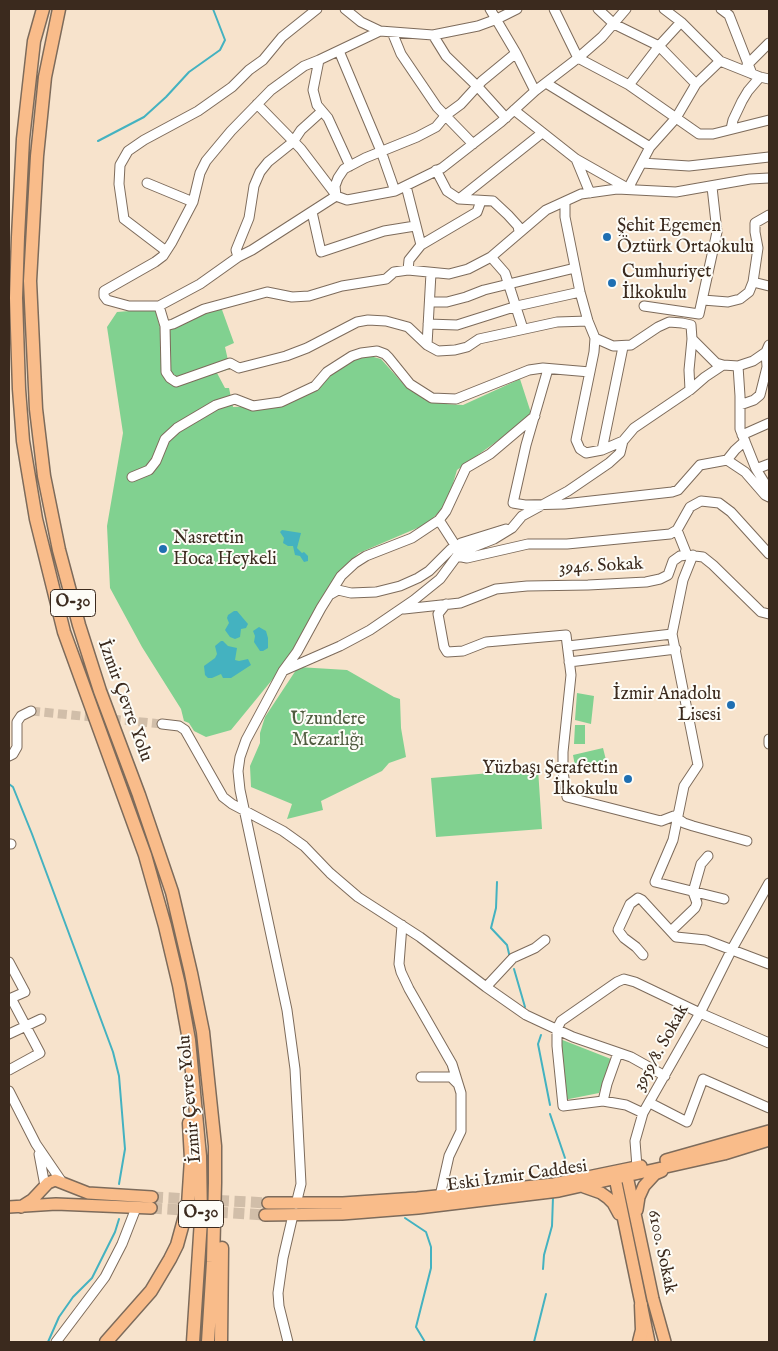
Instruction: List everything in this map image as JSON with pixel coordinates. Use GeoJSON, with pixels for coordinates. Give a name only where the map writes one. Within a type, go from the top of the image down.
{"type":"FeatureCollection","features":[{"type":"Feature","properties":{"kind":"highway","name":"İzmir Çevre Yolu"},"geometry":{"type":"LineString","coordinates":[[43,9],[34,41],[23,139],[18,237],[16,307],[19,389],[24,441],[36,519],[64,632],[144,854],[165,926],[189,1040],[200,1156],[201,1220],[193,1342]]}},
{"type":"Feature","properties":{"kind":"highway","name":"İzmir Çevre Yolu"},"geometry":{"type":"LineString","coordinates":[[59,9],[45,77],[37,156],[30,282],[36,409],[44,476],[59,550],[79,625],[100,691],[139,795],[169,883],[203,1032],[209,1081],[215,1184],[208,1342]]}},
{"type":"Feature","properties":{"kind":"highway"},"geometry":{"type":"LineString","coordinates":[[106,1342],[151,1291],[170,1258],[182,1228],[190,1191],[191,1159],[188,1105],[193,1087]]}},
{"type":"Feature","properties":{"kind":"highway"},"geometry":{"type":"LineString","coordinates":[[215,1184],[222,1254],[221,1342]]}},
{"type":"Feature","properties":{"kind":"highway"},"geometry":{"type":"LineString","coordinates":[[639,1342],[642,1330],[641,1305]]}},
{"type":"Feature","properties":{"kind":"main road","name":"Eski İzmir Caddesi"},"geometry":{"type":"LineString","coordinates":[[267,1209],[342,1214],[511,1198],[582,1187],[615,1175],[769,1131]]}},
{"type":"Feature","properties":{"kind":"main road","name":"Eski İzmir Caddesi"},"geometry":{"type":"LineString","coordinates":[[630,1171],[669,1167],[724,1154],[769,1140]]}},
{"type":"Feature","properties":{"kind":"main road"},"geometry":{"type":"LineString","coordinates":[[636,1217],[639,1197],[644,1186],[655,1174],[669,1167]]}},
{"type":"Feature","properties":{"kind":"main road","name":"6100. Sokak"},"geometry":{"type":"LineString","coordinates":[[630,1171],[636,1217],[653,1299],[665,1342]]}},
{"type":"Feature","properties":{"kind":"main road","name":"Eski İzmir Caddesi"},"geometry":{"type":"LineString","coordinates":[[295,1210],[343,1203],[440,1196],[554,1184],[615,1175]]}},
{"type":"Feature","properties":{"kind":"main road","name":"6100. Sokak"},"geometry":{"type":"LineString","coordinates":[[615,1175],[649,1342]]}},
{"type":"Feature","properties":{"kind":"main road"},"geometry":{"type":"LineString","coordinates":[[52,1181],[62,1182],[88,1193],[152,1203],[136,1208],[56,1204],[15,1207],[32,1200],[52,1181]]}},
{"type":"Feature","properties":{"kind":"main road"},"geometry":{"type":"LineString","coordinates":[[45,1186],[45,1197],[48,1202],[56,1204],[63,1201],[66,1196],[66,1187],[62,1182]]}},
{"type":"Feature","properties":{"kind":"main road"},"geometry":{"type":"LineString","coordinates":[[582,1187],[602,1193],[608,1198],[617,1209],[625,1228]]}},
{"type":"Feature","properties":{"kind":"street"},"geometry":{"type":"LineString","coordinates":[[166,251],[124,219],[118,184],[120,165],[128,151],[232,88],[249,70],[263,60],[282,36],[317,9]]}},
{"type":"Feature","properties":{"kind":"street"},"geometry":{"type":"LineString","coordinates":[[345,9],[361,22],[380,31],[433,35],[469,28],[497,19],[517,9]]}},
{"type":"Feature","properties":{"kind":"street"},"geometry":{"type":"LineString","coordinates":[[490,9],[516,53],[535,91]]}},
{"type":"Feature","properties":{"kind":"street"},"geometry":{"type":"LineString","coordinates":[[554,9],[578,58],[629,85],[700,134],[713,134],[769,120]]}},
{"type":"Feature","properties":{"kind":"street"},"geometry":{"type":"LineString","coordinates":[[598,9],[614,24],[659,46],[696,84]]}},
{"type":"Feature","properties":{"kind":"street"},"geometry":{"type":"LineString","coordinates":[[257,104],[300,149],[336,196],[347,200],[395,191],[442,168],[506,118],[535,91],[602,37],[626,9]]}},
{"type":"Feature","properties":{"kind":"street"},"geometry":{"type":"LineString","coordinates":[[721,9],[731,12],[757,74]]}},
{"type":"Feature","properties":{"kind":"street"},"geometry":{"type":"LineString","coordinates":[[670,10],[720,61],[757,74]]}},
{"type":"Feature","properties":{"kind":"street"},"geometry":{"type":"LineString","coordinates":[[629,85],[659,46],[682,22]]}},
{"type":"Feature","properties":{"kind":"street"},"geometry":{"type":"LineString","coordinates":[[336,196],[238,257],[200,284],[159,306],[120,305],[107,300],[104,296],[104,291],[155,262],[166,251],[192,202],[200,173],[206,161],[231,131],[270,90],[304,66],[380,31]]}},
{"type":"Feature","properties":{"kind":"street"},"geometry":{"type":"LineString","coordinates":[[392,32],[401,54],[437,106],[472,144]]}},
{"type":"Feature","properties":{"kind":"street"},"geometry":{"type":"LineString","coordinates":[[433,35],[446,56],[506,118]]}},
{"type":"Feature","properties":{"kind":"street"},"geometry":{"type":"LineString","coordinates":[[731,129],[733,120],[757,74],[769,42]]}},
{"type":"Feature","properties":{"kind":"street"},"geometry":{"type":"LineString","coordinates":[[339,51],[381,151],[395,191]]}},
{"type":"Feature","properties":{"kind":"street"},"geometry":{"type":"LineString","coordinates":[[336,196],[335,186],[344,169],[436,127],[446,115],[461,104],[516,53]]}},
{"type":"Feature","properties":{"kind":"street"},"geometry":{"type":"LineString","coordinates":[[319,60],[313,90],[317,105],[328,118],[350,166]]}},
{"type":"Feature","properties":{"kind":"street"},"geometry":{"type":"LineString","coordinates":[[629,189],[650,147],[676,118],[696,84],[720,61]]}},
{"type":"Feature","properties":{"kind":"street"},"geometry":{"type":"LineString","coordinates":[[546,82],[650,147]]}},
{"type":"Feature","properties":{"kind":"street"},"geometry":{"type":"LineString","coordinates":[[514,110],[576,159],[629,189]]}},
{"type":"Feature","properties":{"kind":"street"},"geometry":{"type":"LineString","coordinates":[[238,257],[236,250],[248,218],[257,178],[268,162],[293,142],[301,130],[322,111]]}},
{"type":"Feature","properties":{"kind":"street"},"geometry":{"type":"LineString","coordinates":[[459,199],[542,133]]}},
{"type":"Feature","properties":{"kind":"street"},"geometry":{"type":"LineString","coordinates":[[642,163],[689,166],[769,157]]}},
{"type":"Feature","properties":{"kind":"street"},"geometry":{"type":"LineString","coordinates":[[576,159],[590,193]]}},
{"type":"Feature","properties":{"kind":"street"},"geometry":{"type":"LineString","coordinates":[[436,170],[448,191],[459,199],[493,201],[518,226],[519,231]]}},
{"type":"Feature","properties":{"kind":"street"},"geometry":{"type":"LineString","coordinates":[[165,326],[204,309],[267,292],[292,297],[309,296],[342,286],[386,279],[394,272],[408,270],[449,274],[468,270],[490,257],[546,210],[581,194],[616,188],[676,192],[750,179],[769,178]]}},
{"type":"Feature","properties":{"kind":"street"},"geometry":{"type":"LineString","coordinates":[[147,183],[192,202]]}},
{"type":"Feature","properties":{"kind":"street"},"geometry":{"type":"LineString","coordinates":[[406,186],[421,244]]}},
{"type":"Feature","properties":{"kind":"street"},"geometry":{"type":"LineString","coordinates":[[644,306],[699,314],[717,232],[712,187]]}},
{"type":"Feature","properties":{"kind":"street"},"geometry":{"type":"LineString","coordinates":[[408,270],[410,260],[421,244],[477,212],[481,201]]}},
{"type":"Feature","properties":{"kind":"street"},"geometry":{"type":"LineString","coordinates":[[565,202],[565,217],[580,292],[588,321],[596,338],[576,440],[580,449],[586,453],[602,450],[623,440],[634,428],[723,365]]}},
{"type":"Feature","properties":{"kind":"street"},"geometry":{"type":"LineString","coordinates":[[312,212],[321,252],[384,231],[415,226]]}},
{"type":"Feature","properties":{"kind":"street"},"geometry":{"type":"LineString","coordinates":[[702,300],[728,302],[740,299],[749,292],[753,282],[758,248],[754,232],[755,223],[769,215]]}},
{"type":"Feature","properties":{"kind":"street"},"geometry":{"type":"LineString","coordinates":[[490,257],[505,272],[523,329]]}},
{"type":"Feature","properties":{"kind":"street"},"geometry":{"type":"LineString","coordinates":[[430,302],[447,302],[484,290],[575,268]]}},
{"type":"Feature","properties":{"kind":"street"},"geometry":{"type":"LineString","coordinates":[[427,345],[431,273]]}},
{"type":"Feature","properties":{"kind":"street"},"geometry":{"type":"LineString","coordinates":[[753,282],[769,286]]}},
{"type":"Feature","properties":{"kind":"street"},"geometry":{"type":"LineString","coordinates":[[428,324],[457,325],[517,306],[580,292]]}},
{"type":"Feature","properties":{"kind":"street"},"geometry":{"type":"LineString","coordinates":[[159,306],[165,326],[166,372],[176,382],[230,364],[239,368],[286,356],[307,348],[350,325],[368,320],[386,321],[408,327],[427,345],[438,351],[467,347],[480,339],[523,329],[558,322],[588,321]]}},
{"type":"Feature","properties":{"kind":"street"},"geometry":{"type":"LineString","coordinates":[[596,338],[613,346],[623,347],[631,345],[658,326],[669,322],[690,325],[692,339],[689,370],[690,390]]}},
{"type":"Feature","properties":{"kind":"street"},"geometry":{"type":"LineString","coordinates":[[692,339],[716,362],[723,365],[738,366],[754,362],[767,349]]}},
{"type":"Feature","properties":{"kind":"street"},"geometry":{"type":"LineString","coordinates":[[602,450],[623,347]]}},
{"type":"Feature","properties":{"kind":"street"},"geometry":{"type":"LineString","coordinates":[[740,405],[754,400],[760,395],[767,367],[767,349]]}},
{"type":"Feature","properties":{"kind":"street"},"geometry":{"type":"LineString","coordinates":[[132,477],[149,470],[156,461],[165,439],[177,428],[216,405],[235,400],[253,406],[281,402],[315,386],[327,372],[352,356],[361,353],[377,351],[385,354],[410,384],[432,398],[456,399],[528,370],[544,368],[590,372]]}},
{"type":"Feature","properties":{"kind":"street"},"geometry":{"type":"LineString","coordinates":[[738,366],[739,416],[744,438],[756,469],[769,490]]}},
{"type":"Feature","properties":{"kind":"street"},"geometry":{"type":"LineString","coordinates":[[548,369],[518,477],[513,503],[541,506],[672,492],[678,490],[700,465],[727,460],[744,438],[769,423]]}},
{"type":"Feature","properties":{"kind":"street"},"geometry":{"type":"LineString","coordinates":[[288,1342],[279,1306],[278,1293],[283,1258],[301,1184],[295,1069],[277,958],[244,810],[238,771],[240,757],[250,732],[283,671],[297,652],[341,576],[355,562],[412,538],[439,520],[446,511],[466,468],[490,454],[535,416]]}},
{"type":"Feature","properties":{"kind":"street"},"geometry":{"type":"LineString","coordinates":[[283,671],[340,646],[370,630],[401,609],[440,579],[457,552],[494,539],[512,528],[522,516],[568,491],[609,463],[620,453],[623,440]]}},
{"type":"Feature","properties":{"kind":"street"},"geometry":{"type":"LineString","coordinates":[[727,460],[745,472],[765,495],[769,497]]}},
{"type":"Feature","properties":{"kind":"street"},"geometry":{"type":"LineString","coordinates":[[756,469],[769,464]]}},
{"type":"Feature","properties":{"kind":"street"},"geometry":{"type":"LineString","coordinates":[[331,594],[338,590],[351,593],[376,592],[400,586],[418,578],[451,549],[467,558],[528,544],[576,543],[670,534],[677,530],[690,507],[701,501],[719,503],[731,512],[769,554]]}},
{"type":"Feature","properties":{"kind":"street"},"geometry":{"type":"LineString","coordinates":[[439,520],[457,552]]}},
{"type":"Feature","properties":{"kind":"street"},"geometry":{"type":"LineString","coordinates":[[677,530],[690,555],[672,634],[698,765],[684,786],[673,840],[655,882],[724,899]]}},
{"type":"Feature","properties":{"kind":"street"},"geometry":{"type":"LineString","coordinates":[[690,555],[703,557],[761,612],[769,614]]}},
{"type":"Feature","properties":{"kind":"street","name":"3946. Sokak"},"geometry":{"type":"LineString","coordinates":[[401,609],[460,603],[496,589],[504,588],[646,582],[668,575],[673,561],[680,556],[690,555]]}},
{"type":"Feature","properties":{"kind":"street"},"geometry":{"type":"LineString","coordinates":[[446,604],[438,614],[444,647],[447,652],[463,650],[486,642],[566,635],[571,675],[563,752],[567,797],[661,821],[674,816],[684,823],[746,841]]}},
{"type":"Feature","properties":{"kind":"street"},"geometry":{"type":"LineString","coordinates":[[568,646],[672,634]]}},
{"type":"Feature","properties":{"kind":"street"},"geometry":{"type":"LineString","coordinates":[[626,640],[627,655]]}},
{"type":"Feature","properties":{"kind":"street"},"geometry":{"type":"LineString","coordinates":[[569,662],[676,649]]}},
{"type":"Feature","properties":{"kind":"street"},"geometry":{"type":"LineString","coordinates":[[9,756],[13,754],[17,747],[17,722],[21,716],[31,711]]}},
{"type":"Feature","properties":{"kind":"street"},"geometry":{"type":"LineString","coordinates":[[162,724],[179,726],[185,730],[223,796],[232,804],[283,831],[304,846],[330,873],[358,897],[420,937],[526,1015],[631,1057],[665,1076]]}},
{"type":"Feature","properties":{"kind":"street"},"geometry":{"type":"LineString","coordinates":[[769,739],[769,744]]}},
{"type":"Feature","properties":{"kind":"street"},"geometry":{"type":"LineString","coordinates":[[671,931],[695,908],[696,904],[692,892],[702,864],[708,856]]}},
{"type":"Feature","properties":{"kind":"street","name":"3959/8. Sokak"},"geometry":{"type":"LineString","coordinates":[[630,1171],[635,1141],[643,1113],[700,1014],[732,949],[769,883]]}},
{"type":"Feature","properties":{"kind":"street"},"geometry":{"type":"LineString","coordinates":[[643,955],[618,930],[630,904],[634,899],[638,898],[676,937],[706,940],[769,964]]}},
{"type":"Feature","properties":{"kind":"street"},"geometry":{"type":"LineString","coordinates":[[402,925],[399,964],[401,972],[452,1064],[461,1093],[461,1131],[449,1156],[440,1196]]}},
{"type":"Feature","properties":{"kind":"street"},"geometry":{"type":"LineString","coordinates":[[486,987],[513,958],[535,948],[545,940]]}},
{"type":"Feature","properties":{"kind":"street"},"geometry":{"type":"LineString","coordinates":[[9,962],[25,992],[10,998],[40,1053],[9,1070]]}},
{"type":"Feature","properties":{"kind":"street"},"geometry":{"type":"LineString","coordinates":[[643,1113],[626,1105],[603,1101],[563,1106],[557,1046],[557,1029],[560,1021],[618,982],[624,979],[635,982],[700,1014],[769,1043]]}},
{"type":"Feature","properties":{"kind":"street"},"geometry":{"type":"LineString","coordinates":[[9,1034],[41,1019]]}},
{"type":"Feature","properties":{"kind":"street"},"geometry":{"type":"LineString","coordinates":[[603,1101],[618,1053]]}},
{"type":"Feature","properties":{"kind":"street"},"geometry":{"type":"LineString","coordinates":[[421,1077],[452,1077],[458,1084]]}},
{"type":"Feature","properties":{"kind":"street"},"geometry":{"type":"LineString","coordinates":[[650,1103],[687,1122],[703,1079],[769,1108]]}},
{"type":"Feature","properties":{"kind":"street"},"geometry":{"type":"LineString","coordinates":[[9,1091],[36,1144],[62,1182]]}},
{"type":"Feature","properties":{"kind":"street"},"geometry":{"type":"LineString","coordinates":[[36,1144],[45,1186]]}},
{"type":"Feature","properties":{"kind":"street"},"geometry":{"type":"LineString","coordinates":[[56,1342],[105,1277],[122,1244],[136,1208]]}},
{"type":"Feature","properties":{"kind":"green space"},"geometry":{"type":"Polygon","coordinates":[[[221,307],[234,343],[225,347],[230,369],[217,373],[225,388],[229,388],[233,407],[274,406],[302,394],[352,356],[370,356],[381,359],[406,387],[431,401],[446,404],[463,405],[520,379],[531,413],[507,434],[457,470],[449,497],[441,510],[432,519],[422,526],[359,553],[351,560],[339,575],[293,657],[231,730],[206,737],[194,731],[189,723],[184,721],[181,709],[142,647],[110,588],[107,526],[123,433],[107,327],[117,312],[155,309],[160,328],[168,329],[221,307]]]}},
{"type":"Feature","properties":{"kind":"green space","name":"Uzundere Mezarlığı"},"geometry":{"type":"Polygon","coordinates":[[[298,667],[347,670],[400,699],[401,728],[406,757],[389,763],[382,771],[321,801],[323,810],[287,819],[292,804],[251,787],[250,766],[260,743],[260,733],[265,717],[298,667]]]}},
{"type":"Feature","properties":{"kind":"green space"},"geometry":{"type":"Polygon","coordinates":[[[577,693],[594,696],[591,724],[575,720],[577,693]]]}},
{"type":"Feature","properties":{"kind":"green space"},"geometry":{"type":"Polygon","coordinates":[[[575,725],[585,725],[585,744],[574,744],[575,725]]]}},
{"type":"Feature","properties":{"kind":"green space"},"geometry":{"type":"Polygon","coordinates":[[[603,748],[607,764],[576,771],[573,755],[603,748]]]}},
{"type":"Feature","properties":{"kind":"green space"},"geometry":{"type":"Polygon","coordinates":[[[538,769],[542,829],[436,837],[431,778],[538,769]]]}},
{"type":"Feature","properties":{"kind":"green space"},"geometry":{"type":"Polygon","coordinates":[[[560,1039],[611,1059],[599,1093],[564,1100],[560,1039]]]}},
{"type":"Feature","properties":{"kind":"water"},"geometry":{"type":"Polygon","coordinates":[[[282,530],[301,533],[297,548],[308,556],[308,561],[304,562],[300,556],[295,555],[293,546],[283,543],[284,538],[280,532],[282,530]]]}},
{"type":"Feature","properties":{"kind":"water"},"geometry":{"type":"Polygon","coordinates":[[[237,611],[248,624],[246,628],[241,629],[240,637],[235,639],[230,637],[225,630],[229,623],[228,615],[237,611]]]}},
{"type":"Feature","properties":{"kind":"water"},"geometry":{"type":"Polygon","coordinates":[[[259,627],[266,631],[268,638],[268,648],[263,651],[260,651],[254,642],[255,636],[253,631],[259,627]]]}},
{"type":"Feature","properties":{"kind":"water"},"geometry":{"type":"Polygon","coordinates":[[[221,641],[228,646],[237,648],[235,660],[248,659],[251,665],[231,678],[223,678],[221,674],[208,678],[205,675],[204,666],[215,658],[217,654],[215,646],[221,641]]]}},
{"type":"Feature","properties":{"kind":"waterway"},"geometry":{"type":"LineString","coordinates":[[98,141],[144,117],[189,72],[220,50],[225,40],[213,9]]}},
{"type":"Feature","properties":{"kind":"waterway"},"geometry":{"type":"LineString","coordinates":[[9,784],[13,787],[32,834],[113,1052],[119,1076],[125,1149],[119,1184]]}},
{"type":"Feature","properties":{"kind":"waterway"},"geometry":{"type":"LineString","coordinates":[[497,882],[496,908],[491,928],[507,945],[510,958]]}},
{"type":"Feature","properties":{"kind":"waterway"},"geometry":{"type":"LineString","coordinates":[[514,969],[525,1007]]}},
{"type":"Feature","properties":{"kind":"waterway"},"geometry":{"type":"LineString","coordinates":[[541,1035],[538,1044],[550,1105]]}},
{"type":"Feature","properties":{"kind":"waterway"},"geometry":{"type":"LineString","coordinates":[[550,1114],[565,1158],[558,1178]]}},
{"type":"Feature","properties":{"kind":"waterway"},"geometry":{"type":"LineString","coordinates":[[543,1269],[544,1255],[552,1226],[553,1197]]}},
{"type":"Feature","properties":{"kind":"waterway"},"geometry":{"type":"LineString","coordinates":[[405,1218],[426,1232],[431,1247],[431,1268],[416,1327],[425,1342]]}},
{"type":"Feature","properties":{"kind":"waterway"},"geometry":{"type":"LineString","coordinates":[[48,1342],[59,1317],[73,1297],[92,1278],[115,1232],[119,1219]]}},
{"type":"Feature","properties":{"kind":"waterway"},"geometry":{"type":"LineString","coordinates":[[534,1342],[546,1294]]}},
{"type":"Feature","properties":{"kind":"tunnel"},"geometry":{"type":"LineString","coordinates":[[31,711],[162,724]]}},
{"type":"Feature","properties":{"kind":"tunnel"},"geometry":{"type":"LineString","coordinates":[[152,1197],[268,1203]]}},
{"type":"Feature","properties":{"kind":"tunnel"},"geometry":{"type":"LineString","coordinates":[[151,1208],[265,1215]]}},
{"type":"Feature","properties":{"kind":"place","name":"Şehit Egemen Öztürk Ortaokulu"},"geometry":{"type":"Point","coordinates":[607,237]}},
{"type":"Feature","properties":{"kind":"place","name":"Cumhuriyet İlkokulu"},"geometry":{"type":"Point","coordinates":[612,283]}},
{"type":"Feature","properties":{"kind":"place","name":"Nasrettin Hoca Heykeli"},"geometry":{"type":"Point","coordinates":[163,549]}},
{"type":"Feature","properties":{"kind":"place","name":"İzmir Anadolu Lisesi"},"geometry":{"type":"Point","coordinates":[731,705]}},
{"type":"Feature","properties":{"kind":"place","name":"Yüzbaşı Şerafettin İlkokulu"},"geometry":{"type":"Point","coordinates":[628,779]}}]}
